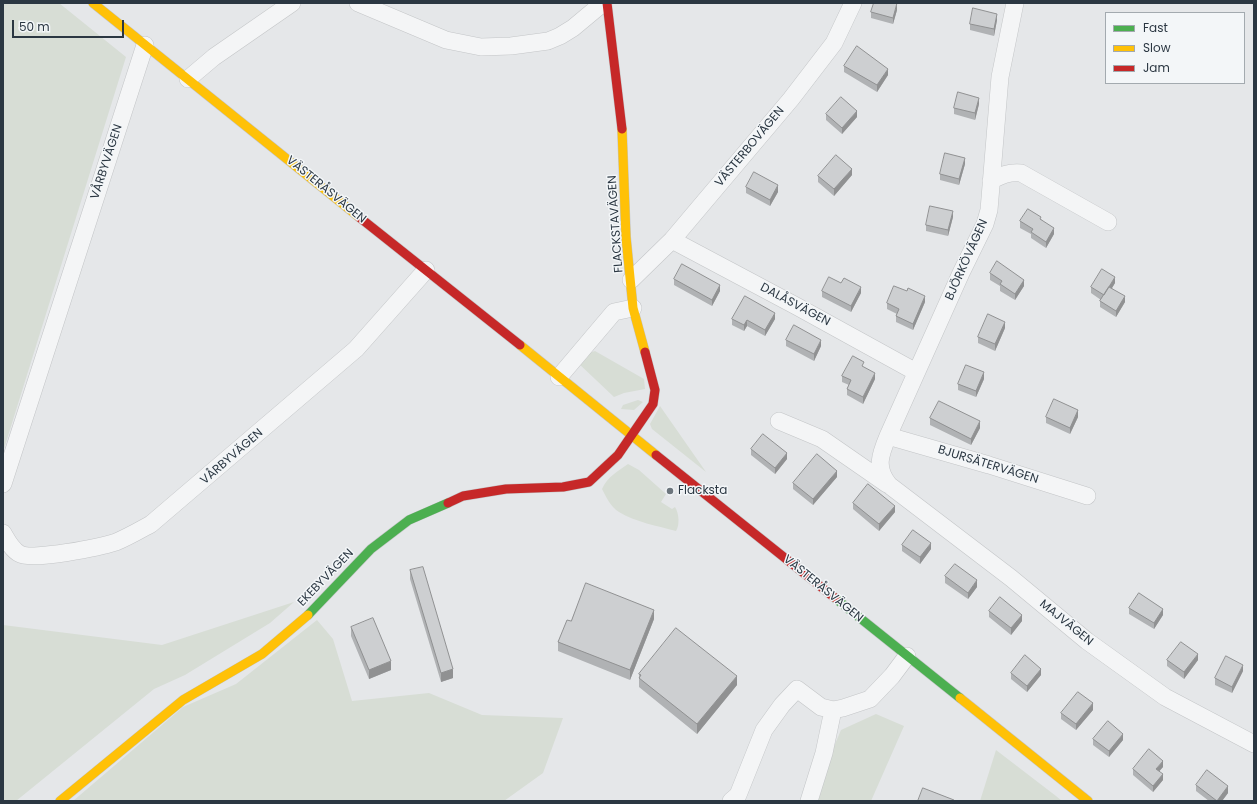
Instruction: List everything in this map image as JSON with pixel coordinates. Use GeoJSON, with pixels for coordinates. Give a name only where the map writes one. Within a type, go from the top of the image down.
{"type":"FeatureCollection","features":[{"type":"Feature","properties":{"kind":"street","name":"VÄSTERÅSVÄGEN"},"geometry":{"type":"LineString","coordinates":[[93,3],[1088,801]]}},
{"type":"Feature","properties":{"kind":"street"},"geometry":{"type":"LineString","coordinates":[[188,79],[214,57],[292,3]]}},
{"type":"Feature","properties":{"kind":"street"},"geometry":{"type":"LineString","coordinates":[[358,3],[446,40],[481,47],[511,46],[548,41],[573,28],[603,3]]}},
{"type":"Feature","properties":{"kind":"street","name":"FLACKSTAVÄGEN"},"geometry":{"type":"LineString","coordinates":[[607,3],[622,121],[626,237],[632,280],[633,308],[655,390],[653,404],[631,434]]}},
{"type":"Feature","properties":{"kind":"street","name":"VÄSTERBOVÄGEN"},"geometry":{"type":"LineString","coordinates":[[632,280],[672,240],[796,93],[834,43],[853,3]]}},
{"type":"Feature","properties":{"kind":"street","name":"BJÖRKÖVÄGEN"},"geometry":{"type":"LineString","coordinates":[[888,436],[961,272],[985,224],[991,181],[1000,77],[1015,3]]}},
{"type":"Feature","properties":{"kind":"street","name":"VÅRBYVÄGEN"},"geometry":{"type":"LineString","coordinates":[[3,484],[145,45]]}},
{"type":"Feature","properties":{"kind":"street"},"geometry":{"type":"LineString","coordinates":[[991,181],[1000,175],[1011,172],[1020,173],[1108,222]]}},
{"type":"Feature","properties":{"kind":"street","name":"DALÅSVÄGEN"},"geometry":{"type":"LineString","coordinates":[[672,240],[916,372]]}},
{"type":"Feature","properties":{"kind":"street","name":"VÅRBYVÄGEN"},"geometry":{"type":"LineString","coordinates":[[3,533],[12,548],[20,555],[32,557],[101,547],[117,542],[151,524],[356,349],[426,270]]}},
{"type":"Feature","properties":{"kind":"street"},"geometry":{"type":"LineString","coordinates":[[559,377],[614,312],[633,308]]}},
{"type":"Feature","properties":{"kind":"street","name":"MAJVÄGEN"},"geometry":{"type":"LineString","coordinates":[[779,421],[822,439],[889,485],[1011,578],[1087,641],[1165,697],[1254,744]]}},
{"type":"Feature","properties":{"kind":"street","name":"EKEBYVÄGEN"},"geometry":{"type":"LineString","coordinates":[[60,801],[183,700],[262,654],[307,616],[371,549],[409,520],[463,496],[506,489],[563,487],[588,482],[618,455],[631,434]]}},
{"type":"Feature","properties":{"kind":"street","name":"MAJVÄGEN"},"geometry":{"type":"LineString","coordinates":[[888,436],[882,451],[879,467],[883,478],[889,485]]}},
{"type":"Feature","properties":{"kind":"street","name":"BJURSÄTERVÄGEN"},"geometry":{"type":"LineString","coordinates":[[888,436],[989,464],[1087,496]]}},
{"type":"Feature","properties":{"kind":"street"},"geometry":{"type":"LineString","coordinates":[[731,801],[738,794],[764,730],[782,705],[797,689],[821,707],[833,710],[870,699],[892,676],[907,656]]}},
{"type":"Feature","properties":{"kind":"street"},"geometry":{"type":"LineString","coordinates":[[809,801],[824,754],[833,710]]}},
{"type":"Feature","properties":{"kind":"shaded area"},"geometry":{"type":"Polygon","coordinates":[[[3,3],[59,3],[126,57],[3,452],[3,3]]]}},
{"type":"Feature","properties":{"kind":"shaded area"},"geometry":{"type":"Polygon","coordinates":[[[595,351],[644,379],[645,389],[624,393],[614,397],[577,362],[578,357],[595,351]]]}},
{"type":"Feature","properties":{"kind":"shaded area"},"geometry":{"type":"Polygon","coordinates":[[[638,400],[643,402],[634,410],[621,409],[623,405],[638,400]]]}},
{"type":"Feature","properties":{"kind":"shaded area"},"geometry":{"type":"Polygon","coordinates":[[[660,406],[706,472],[652,429],[650,424],[660,406]]]}},
{"type":"Feature","properties":{"kind":"shaded area"},"geometry":{"type":"Polygon","coordinates":[[[628,464],[639,470],[666,494],[661,502],[672,509],[675,507],[678,516],[676,531],[625,515],[619,512],[609,502],[602,489],[604,485],[610,477],[628,464]]]}},
{"type":"Feature","properties":{"kind":"shaded area"},"geometry":{"type":"Polygon","coordinates":[[[294,602],[270,623],[185,675],[154,689],[16,801],[3,801],[3,625],[162,645],[294,602]]]}},
{"type":"Feature","properties":{"kind":"shaded area"},"geometry":{"type":"Polygon","coordinates":[[[317,620],[333,639],[352,701],[429,693],[482,715],[563,718],[543,773],[504,801],[73,801],[183,707],[236,684],[317,620]]]}},
{"type":"Feature","properties":{"kind":"shaded area"},"geometry":{"type":"Polygon","coordinates":[[[876,714],[904,726],[871,801],[814,801],[824,770],[841,730],[876,714]]]}},
{"type":"Feature","properties":{"kind":"shaded area"},"geometry":{"type":"Polygon","coordinates":[[[996,750],[1056,796],[1062,801],[980,801],[996,750]]]}},
{"type":"Feature","properties":{"kind":"building"},"geometry":{"type":"Polygon","coordinates":[[[874,3],[897,3],[893,18],[871,12],[874,3]]]}},
{"type":"Feature","properties":{"kind":"building"},"geometry":{"type":"Polygon","coordinates":[[[973,8],[997,14],[994,29],[970,24],[973,8]]]}},
{"type":"Feature","properties":{"kind":"building"},"geometry":{"type":"Polygon","coordinates":[[[857,46],[888,69],[877,85],[844,66],[857,46]]]}},
{"type":"Feature","properties":{"kind":"building"},"geometry":{"type":"Polygon","coordinates":[[[958,92],[979,98],[975,113],[954,108],[958,92]]]}},
{"type":"Feature","properties":{"kind":"building"},"geometry":{"type":"Polygon","coordinates":[[[841,97],[857,111],[842,128],[826,114],[841,97]]]}},
{"type":"Feature","properties":{"kind":"building"},"geometry":{"type":"Polygon","coordinates":[[[945,153],[965,158],[959,179],[940,174],[945,153]]]}},
{"type":"Feature","properties":{"kind":"building"},"geometry":{"type":"Polygon","coordinates":[[[836,155],[852,169],[834,189],[818,176],[836,155]]]}},
{"type":"Feature","properties":{"kind":"building"},"geometry":{"type":"Polygon","coordinates":[[[754,172],[778,185],[770,200],[746,187],[754,172]]]}},
{"type":"Feature","properties":{"kind":"building"},"geometry":{"type":"Polygon","coordinates":[[[930,206],[953,211],[948,230],[926,225],[930,206]]]}},
{"type":"Feature","properties":{"kind":"building"},"geometry":{"type":"Polygon","coordinates":[[[1028,209],[1041,217],[1040,219],[1054,228],[1046,242],[1031,232],[1033,229],[1020,221],[1028,209]]]}},
{"type":"Feature","properties":{"kind":"building"},"geometry":{"type":"Polygon","coordinates":[[[997,261],[1024,280],[1015,294],[1000,284],[1002,281],[990,273],[997,261]]]}},
{"type":"Feature","properties":{"kind":"building"},"geometry":{"type":"Polygon","coordinates":[[[682,264],[720,285],[712,300],[674,279],[682,264]]]}},
{"type":"Feature","properties":{"kind":"building"},"geometry":{"type":"Polygon","coordinates":[[[1102,269],[1115,277],[1104,295],[1091,287],[1102,269]]]}},
{"type":"Feature","properties":{"kind":"building"},"geometry":{"type":"Polygon","coordinates":[[[829,277],[841,283],[844,278],[861,287],[851,306],[822,291],[829,277]]]}},
{"type":"Feature","properties":{"kind":"building"},"geometry":{"type":"Polygon","coordinates":[[[894,286],[907,291],[908,288],[925,296],[913,324],[896,316],[899,309],[887,303],[894,286]]]}},
{"type":"Feature","properties":{"kind":"building"},"geometry":{"type":"Polygon","coordinates":[[[1109,287],[1125,296],[1116,311],[1100,301],[1109,287]]]}},
{"type":"Feature","properties":{"kind":"building"},"geometry":{"type":"Polygon","coordinates":[[[745,296],[775,313],[765,330],[747,320],[744,325],[732,319],[745,296]]]}},
{"type":"Feature","properties":{"kind":"building"},"geometry":{"type":"Polygon","coordinates":[[[988,314],[1005,322],[995,344],[978,337],[988,314]]]}},
{"type":"Feature","properties":{"kind":"building"},"geometry":{"type":"Polygon","coordinates":[[[794,325],[821,340],[814,354],[786,340],[794,325]]]}},
{"type":"Feature","properties":{"kind":"building"},"geometry":{"type":"Polygon","coordinates":[[[853,356],[864,362],[862,366],[875,373],[863,397],[847,389],[851,380],[842,376],[853,356]]]}},
{"type":"Feature","properties":{"kind":"building"},"geometry":{"type":"Polygon","coordinates":[[[966,365],[984,372],[976,391],[958,384],[966,365]]]}},
{"type":"Feature","properties":{"kind":"building"},"geometry":{"type":"Polygon","coordinates":[[[1054,399],[1078,410],[1070,428],[1046,417],[1054,399]]]}},
{"type":"Feature","properties":{"kind":"building"},"geometry":{"type":"Polygon","coordinates":[[[939,401],[980,421],[971,439],[930,418],[939,401]]]}},
{"type":"Feature","properties":{"kind":"building"},"geometry":{"type":"Polygon","coordinates":[[[763,434],[787,453],[775,468],[751,449],[763,434]]]}},
{"type":"Feature","properties":{"kind":"building"},"geometry":{"type":"Polygon","coordinates":[[[817,454],[837,471],[813,499],[793,483],[817,454]]]}},
{"type":"Feature","properties":{"kind":"building"},"geometry":{"type":"Polygon","coordinates":[[[868,484],[895,506],[879,524],[853,503],[868,484]]]}},
{"type":"Feature","properties":{"kind":"building"},"geometry":{"type":"Polygon","coordinates":[[[913,530],[931,543],[920,557],[902,545],[913,530]]]}},
{"type":"Feature","properties":{"kind":"building"},"geometry":{"type":"Polygon","coordinates":[[[955,564],[977,580],[968,593],[945,576],[955,564]]]}},
{"type":"Feature","properties":{"kind":"building"},"geometry":{"type":"Polygon","coordinates":[[[423,567],[453,669],[441,673],[410,570],[423,567]]]}},
{"type":"Feature","properties":{"kind":"building"},"geometry":{"type":"Polygon","coordinates":[[[586,583],[654,610],[630,670],[558,642],[567,620],[571,621],[586,583]]]}},
{"type":"Feature","properties":{"kind":"building"},"geometry":{"type":"Polygon","coordinates":[[[1139,593],[1163,609],[1154,623],[1129,608],[1139,593]]]}},
{"type":"Feature","properties":{"kind":"building"},"geometry":{"type":"Polygon","coordinates":[[[1000,597],[1022,615],[1011,628],[989,611],[1000,597]]]}},
{"type":"Feature","properties":{"kind":"building"},"geometry":{"type":"Polygon","coordinates":[[[373,618],[391,661],[369,670],[351,627],[373,618]]]}},
{"type":"Feature","properties":{"kind":"building"},"geometry":{"type":"Polygon","coordinates":[[[676,628],[737,676],[697,724],[639,678],[641,675],[639,674],[676,628]]]}},
{"type":"Feature","properties":{"kind":"building"},"geometry":{"type":"Polygon","coordinates":[[[1181,642],[1198,654],[1184,672],[1167,660],[1181,642]]]}},
{"type":"Feature","properties":{"kind":"building"},"geometry":{"type":"Polygon","coordinates":[[[1025,655],[1041,669],[1027,686],[1011,673],[1025,655]]]}},
{"type":"Feature","properties":{"kind":"building"},"geometry":{"type":"Polygon","coordinates":[[[1226,656],[1243,665],[1232,687],[1215,678],[1226,656]]]}},
{"type":"Feature","properties":{"kind":"building"},"geometry":{"type":"Polygon","coordinates":[[[1078,692],[1093,703],[1076,724],[1061,713],[1078,692]]]}},
{"type":"Feature","properties":{"kind":"building"},"geometry":{"type":"Polygon","coordinates":[[[1108,721],[1123,734],[1109,751],[1093,739],[1108,721]]]}},
{"type":"Feature","properties":{"kind":"building"},"geometry":{"type":"Polygon","coordinates":[[[1149,749],[1163,761],[1156,769],[1163,774],[1153,786],[1133,769],[1149,749]]]}},
{"type":"Feature","properties":{"kind":"building"},"geometry":{"type":"Polygon","coordinates":[[[1207,770],[1228,786],[1217,801],[1196,785],[1207,770]]]}},
{"type":"Feature","properties":{"kind":"building"},"geometry":{"type":"Polygon","coordinates":[[[923,788],[954,800],[918,801],[923,788]]]}},
{"type":"Feature","properties":{"kind":"traffic: fast"},"geometry":{"type":"LineString","coordinates":[[308,615],[371,549],[409,520],[448,503]]}},
{"type":"Feature","properties":{"kind":"traffic: fast"},"geometry":{"type":"LineString","coordinates":[[835,598],[960,698]]}},
{"type":"Feature","properties":{"kind":"traffic: slow"},"geometry":{"type":"LineString","coordinates":[[93,3],[359,217]]}},
{"type":"Feature","properties":{"kind":"traffic: slow"},"geometry":{"type":"LineString","coordinates":[[622,129],[626,237],[633,308],[645,352]]}},
{"type":"Feature","properties":{"kind":"traffic: slow"},"geometry":{"type":"LineString","coordinates":[[520,345],[656,455]]}},
{"type":"Feature","properties":{"kind":"traffic: slow"},"geometry":{"type":"LineString","coordinates":[[60,801],[183,700],[262,654],[308,615]]}},
{"type":"Feature","properties":{"kind":"traffic: slow"},"geometry":{"type":"LineString","coordinates":[[960,698],[1088,801]]}},
{"type":"Feature","properties":{"kind":"traffic: jam"},"geometry":{"type":"LineString","coordinates":[[607,3],[622,129]]}},
{"type":"Feature","properties":{"kind":"traffic: jam"},"geometry":{"type":"LineString","coordinates":[[359,217],[520,345]]}},
{"type":"Feature","properties":{"kind":"traffic: jam"},"geometry":{"type":"LineString","coordinates":[[448,503],[463,496],[506,489],[563,487],[589,482],[618,455],[653,404],[655,390],[645,352]]}},
{"type":"Feature","properties":{"kind":"traffic: jam"},"geometry":{"type":"LineString","coordinates":[[656,455],[835,598]]}},
{"type":"Feature","properties":{"kind":"place","name":"Flacksta"},"geometry":{"type":"Point","coordinates":[670,491]}}]}
